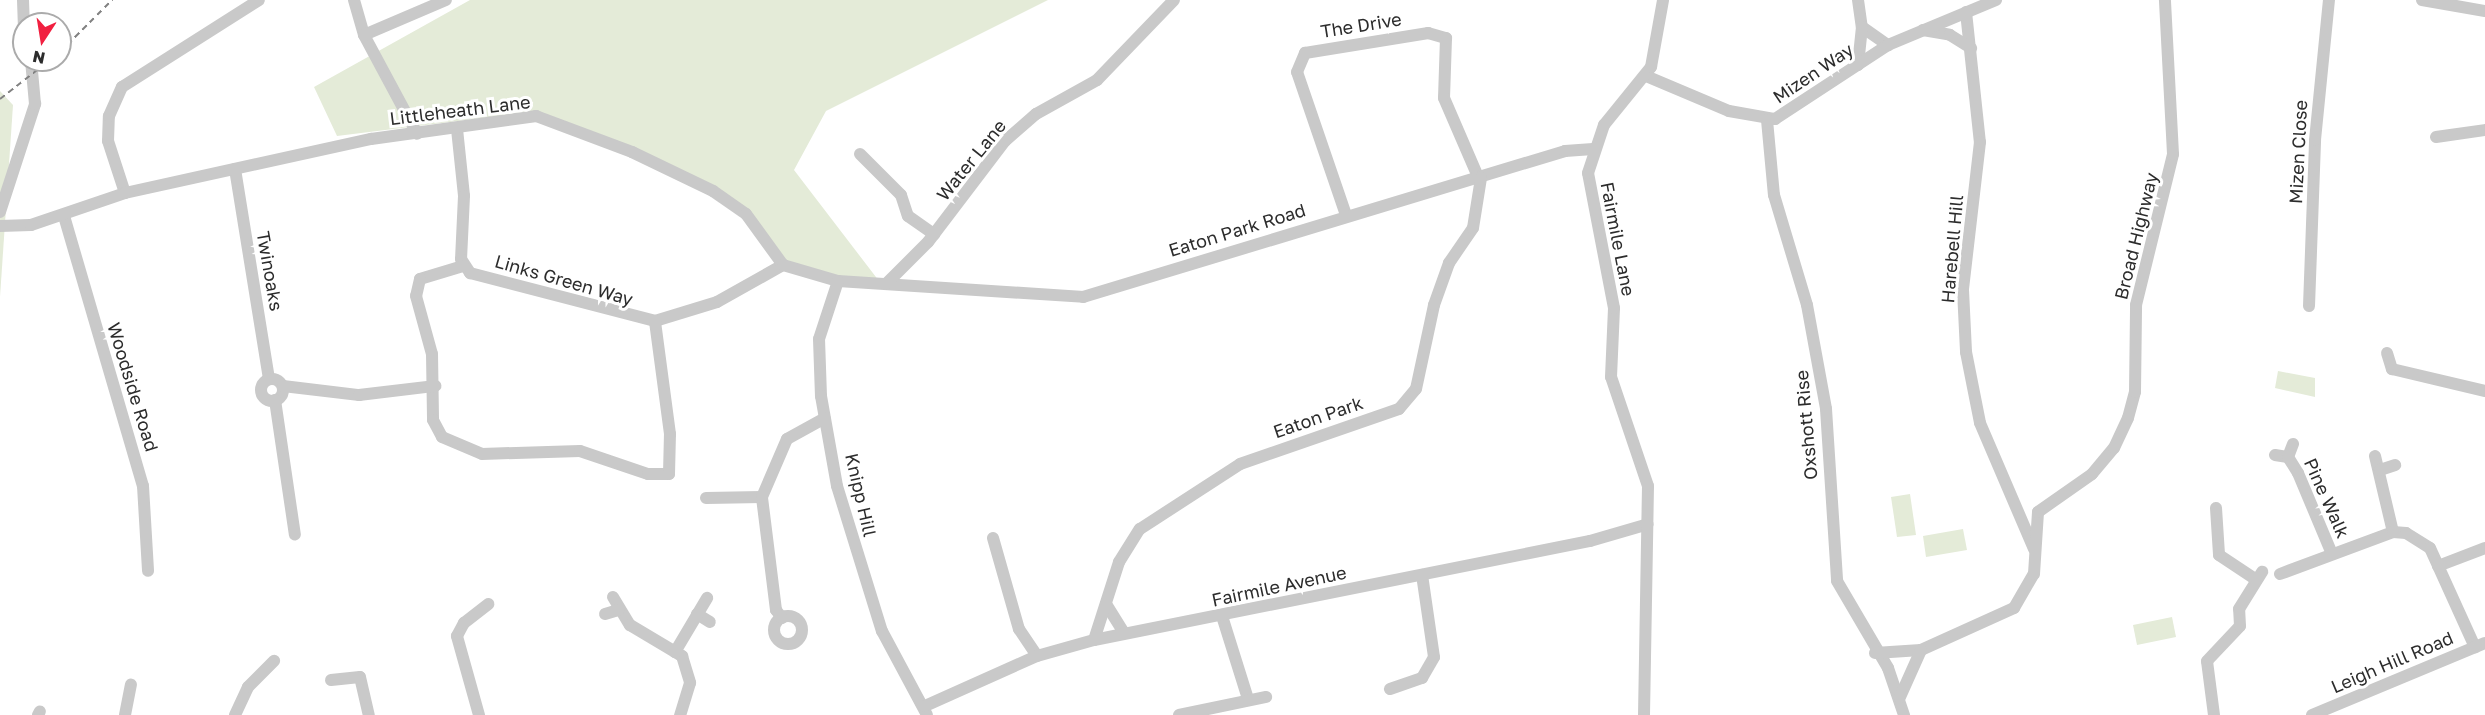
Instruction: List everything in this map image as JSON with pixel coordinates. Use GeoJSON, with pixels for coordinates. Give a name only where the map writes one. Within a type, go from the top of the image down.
{"type":"FeatureCollection","features":[{"type":"Feature","properties":{"kind":"street"},"geometry":{"type":"LineString","coordinates":[[125,193],[108,141],[109,116],[122,87],[259,0]]}},
{"type":"Feature","properties":{"kind":"street"},"geometry":{"type":"LineString","coordinates":[[354,0],[364,35],[417,134]]}},
{"type":"Feature","properties":{"kind":"street"},"geometry":{"type":"LineString","coordinates":[[364,35],[446,0]]}},
{"type":"Feature","properties":{"kind":"street","name":"Water Lane"},"geometry":{"type":"LineString","coordinates":[[886,284],[934,234],[1005,141],[1036,114],[1097,80],[1174,0]]}},
{"type":"Feature","properties":{"kind":"street","name":"Fairmile Lane"},"geometry":{"type":"LineString","coordinates":[[1644,715],[1641,625],[1648,524],[1646,478],[1611,377],[1614,308],[1588,187],[1593,149],[1604,125],[1646,76],[1657,47],[1663,0]]}},
{"type":"Feature","properties":{"kind":"street"},"geometry":{"type":"LineString","coordinates":[[1858,0],[1862,27],[1858,65]]}},
{"type":"Feature","properties":{"kind":"street","name":"Mizen Way"},"geometry":{"type":"LineString","coordinates":[[1646,76],[1729,111],[1767,120],[1790,113],[1888,45],[1996,0]]}},
{"type":"Feature","properties":{"kind":"street","name":"Broad Highway"},"geometry":{"type":"LineString","coordinates":[[2038,512],[2092,474],[2114,448],[2135,392],[2136,305],[2174,154],[2165,0]]}},
{"type":"Feature","properties":{"kind":"street","name":"Mizen Close"},"geometry":{"type":"LineString","coordinates":[[2309,306],[2315,140],[2329,0]]}},
{"type":"Feature","properties":{"kind":"street"},"geometry":{"type":"LineString","coordinates":[[2422,0],[2485,11]]}},
{"type":"Feature","properties":{"kind":"street","name":"Harebell Hill"},"geometry":{"type":"LineString","coordinates":[[1966,12],[1980,142],[1963,290],[1966,352],[1980,423],[2034,550]]}},
{"type":"Feature","properties":{"kind":"street"},"geometry":{"type":"LineString","coordinates":[[1862,27],[1888,45]]}},
{"type":"Feature","properties":{"kind":"street"},"geometry":{"type":"LineString","coordinates":[[1922,30],[1950,35],[1971,48]]}},
{"type":"Feature","properties":{"kind":"street","name":"The Drive"},"geometry":{"type":"LineString","coordinates":[[1346,215],[1297,72],[1305,53],[1428,33],[1446,38],[1444,98],[1480,179]]}},
{"type":"Feature","properties":{"kind":"street"},"geometry":{"type":"LineString","coordinates":[[0,212],[3,189],[35,104],[33,72]]}},
{"type":"Feature","properties":{"kind":"street","name":"Littleheath Lane"},"geometry":{"type":"LineString","coordinates":[[0,226],[64,216],[125,193],[234,169],[417,134],[536,116],[632,152],[713,191],[746,214],[783,265]]}},
{"type":"Feature","properties":{"kind":"street","name":"Oxshott Rise"},"geometry":{"type":"LineString","coordinates":[[1767,120],[1774,195],[1807,305],[1826,408],[1837,581],[1875,653],[1888,668],[1900,697],[1904,715]]}},
{"type":"Feature","properties":{"kind":"street"},"geometry":{"type":"LineString","coordinates":[[457,129],[464,196],[463,266],[432,271],[417,286],[435,386],[433,420],[442,437],[455,446],[508,457],[601,454],[661,477],[673,467],[655,321],[717,302],[783,265],[838,281],[886,284]]}},
{"type":"Feature","properties":{"kind":"street"},"geometry":{"type":"LineString","coordinates":[[2436,137],[2485,130]]}},
{"type":"Feature","properties":{"kind":"street","name":"Eaton Park Road"},"geometry":{"type":"LineString","coordinates":[[886,284],[1092,296],[1346,215],[1480,179],[1576,148],[1593,149]]}},
{"type":"Feature","properties":{"kind":"street"},"geometry":{"type":"LineString","coordinates":[[860,154],[901,195],[908,216],[934,234]]}},
{"type":"Feature","properties":{"kind":"street","name":"Twinoaks"},"geometry":{"type":"LineString","coordinates":[[234,169],[269,379],[261,391],[275,400],[295,535]]}},
{"type":"Feature","properties":{"kind":"street","name":"Eaton Park"},"geometry":{"type":"LineString","coordinates":[[1094,639],[1119,562],[1140,529],[1240,464],[1400,409],[1416,389],[1434,305],[1449,263],[1473,228],[1480,179]]}},
{"type":"Feature","properties":{"kind":"street","name":"Woodside Road"},"geometry":{"type":"LineString","coordinates":[[64,216],[143,486],[148,571]]}},
{"type":"Feature","properties":{"kind":"street","name":"Links Green Way"},"geometry":{"type":"LineString","coordinates":[[463,266],[470,273],[655,321]]}},
{"type":"Feature","properties":{"kind":"street","name":"Knipp Hill"},"geometry":{"type":"LineString","coordinates":[[838,281],[819,339],[825,418],[837,486],[872,604],[926,711]]}},
{"type":"Feature","properties":{"kind":"street"},"geometry":{"type":"LineString","coordinates":[[2387,353],[2392,369],[2485,392]]}},
{"type":"Feature","properties":{"kind":"street"},"geometry":{"type":"LineString","coordinates":[[269,379],[283,386],[359,395],[435,386]]}},
{"type":"Feature","properties":{"kind":"street"},"geometry":{"type":"LineString","coordinates":[[275,400],[283,386]]}},
{"type":"Feature","properties":{"kind":"street"},"geometry":{"type":"LineString","coordinates":[[782,618],[776,610],[762,497],[787,439],[825,418]]}},
{"type":"Feature","properties":{"kind":"street","name":"Pine Walk"},"geometry":{"type":"LineString","coordinates":[[2293,444],[2282,456],[2332,555]]}},
{"type":"Feature","properties":{"kind":"street"},"geometry":{"type":"LineString","coordinates":[[2375,456],[2393,532],[2422,541],[2439,566],[2480,645]]}},
{"type":"Feature","properties":{"kind":"street"},"geometry":{"type":"LineString","coordinates":[[2380,470],[2395,465]]}},
{"type":"Feature","properties":{"kind":"street"},"geometry":{"type":"LineString","coordinates":[[706,498],[762,497]]}},
{"type":"Feature","properties":{"kind":"street"},"geometry":{"type":"LineString","coordinates":[[2214,715],[2207,661],[2240,626],[2239,609],[2259,575],[2219,555],[2216,508]]}},
{"type":"Feature","properties":{"kind":"street"},"geometry":{"type":"LineString","coordinates":[[1875,653],[1921,650],[2014,608],[2034,574],[2038,512],[2016,512]]}},
{"type":"Feature","properties":{"kind":"street","name":"Fairmile Avenue"},"geometry":{"type":"LineString","coordinates":[[926,711],[1037,656],[1094,639],[1222,616],[1422,575],[1648,524]]}},
{"type":"Feature","properties":{"kind":"street","name":"Pine Walk"},"geometry":{"type":"LineString","coordinates":[[2280,574],[2393,532]]}},
{"type":"Feature","properties":{"kind":"street"},"geometry":{"type":"LineString","coordinates":[[993,538],[1019,628],[1037,656]]}},
{"type":"Feature","properties":{"kind":"street"},"geometry":{"type":"LineString","coordinates":[[2439,566],[2485,548]]}},
{"type":"Feature","properties":{"kind":"street"},"geometry":{"type":"LineString","coordinates":[[1390,689],[1422,678],[1434,657],[1422,575]]}},
{"type":"Feature","properties":{"kind":"street"},"geometry":{"type":"LineString","coordinates":[[613,597],[618,610],[630,625],[675,652],[689,671],[680,715]]}},
{"type":"Feature","properties":{"kind":"street"},"geometry":{"type":"LineString","coordinates":[[675,652],[707,598]]}},
{"type":"Feature","properties":{"kind":"street"},"geometry":{"type":"LineString","coordinates":[[479,715],[457,636],[464,623],[488,604]]}},
{"type":"Feature","properties":{"kind":"street"},"geometry":{"type":"LineString","coordinates":[[1106,604],[1124,633]]}},
{"type":"Feature","properties":{"kind":"street"},"geometry":{"type":"LineString","coordinates":[[605,614],[618,610]]}},
{"type":"Feature","properties":{"kind":"street"},"geometry":{"type":"LineString","coordinates":[[697,614],[710,622]]}},
{"type":"Feature","properties":{"kind":"street"},"geometry":{"type":"LineString","coordinates":[[1222,616],[1248,699]]}},
{"type":"Feature","properties":{"kind":"street","name":"Leigh Hill Road"},"geometry":{"type":"LineString","coordinates":[[2312,715],[2480,645]]}},
{"type":"Feature","properties":{"kind":"street"},"geometry":{"type":"LineString","coordinates":[[1900,697],[1921,650]]}},
{"type":"Feature","properties":{"kind":"street"},"geometry":{"type":"LineString","coordinates":[[235,715],[248,687],[274,662]]}},
{"type":"Feature","properties":{"kind":"street"},"geometry":{"type":"LineString","coordinates":[[331,680],[360,677],[369,715]]}},
{"type":"Feature","properties":{"kind":"street"},"geometry":{"type":"LineString","coordinates":[[125,715],[131,684]]}},
{"type":"Feature","properties":{"kind":"street"},"geometry":{"type":"LineString","coordinates":[[1179,715],[1266,697]]}},
{"type":"Feature","properties":{"kind":"green space"},"geometry":{"type":"Polygon","coordinates":[[[470,0],[1048,0],[826,111],[794,170],[879,281],[840,278],[785,262],[747,212],[537,111],[337,136],[314,87],[470,0]]]}},
{"type":"Feature","properties":{"kind":"green space"},"geometry":{"type":"Polygon","coordinates":[[[0,91],[13,105],[0,297],[0,91]]]}},
{"type":"Feature","properties":{"kind":"green space"},"geometry":{"type":"Polygon","coordinates":[[[2278,371],[2315,378],[2315,397],[2275,388],[2278,371]]]}},
{"type":"Feature","properties":{"kind":"green space"},"geometry":{"type":"Polygon","coordinates":[[[1910,494],[1916,535],[1897,537],[1891,497],[1910,494]]]}},
{"type":"Feature","properties":{"kind":"green space"},"geometry":{"type":"Polygon","coordinates":[[[1963,529],[1967,550],[1926,557],[1923,536],[1963,529]]]}},
{"type":"Feature","properties":{"kind":"green space"},"geometry":{"type":"Polygon","coordinates":[[[2172,617],[2176,637],[2137,645],[2133,625],[2172,617]]]}},
{"type":"Feature","properties":{"kind":"railway"},"geometry":{"type":"LineString","coordinates":[[72,40],[112,0]]}},
{"type":"Feature","properties":{"kind":"railway"},"geometry":{"type":"LineString","coordinates":[[0,99],[35,72]]}}]}
